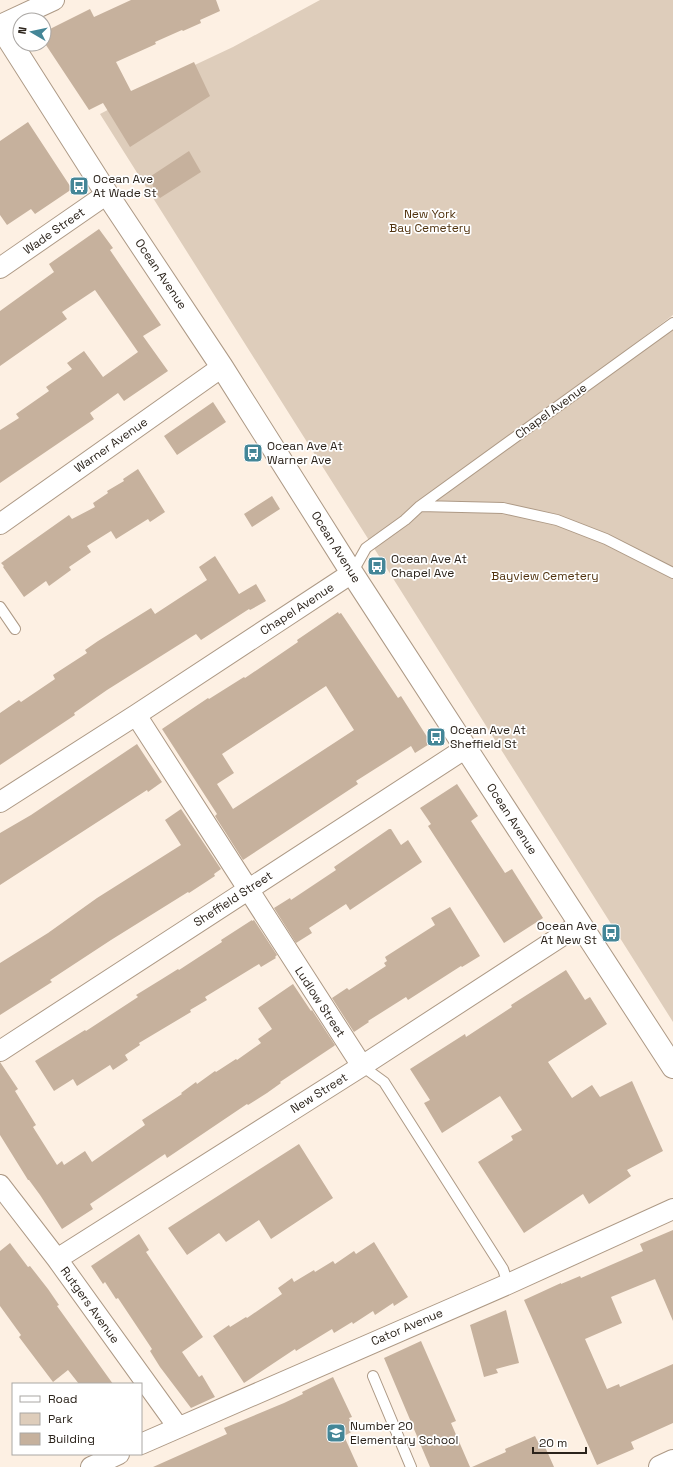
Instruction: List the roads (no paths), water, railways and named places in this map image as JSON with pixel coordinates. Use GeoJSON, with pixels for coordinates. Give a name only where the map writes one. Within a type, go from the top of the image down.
{"type":"FeatureCollection","features":[{"type":"Feature","properties":{"kind":"street"},"geometry":{"type":"LineString","coordinates":[[0,25],[54,0]]}},
{"type":"Feature","properties":{"kind":"street","name":"Ocean Avenue"},"geometry":{"type":"LineString","coordinates":[[0,25],[107,194],[222,366],[352,573],[673,1067]]}},
{"type":"Feature","properties":{"kind":"street","name":"Wade Street"},"geometry":{"type":"LineString","coordinates":[[0,268],[107,194]]}},
{"type":"Feature","properties":{"kind":"street","name":"Warner Avenue"},"geometry":{"type":"LineString","coordinates":[[0,524],[222,366]]}},
{"type":"Feature","properties":{"kind":"street","name":"Chapel Avenue"},"geometry":{"type":"LineString","coordinates":[[0,802],[136,715],[352,573]]}},
{"type":"Feature","properties":{"kind":"street","name":"Ludlow Street"},"geometry":{"type":"LineString","coordinates":[[136,715],[362,1066]]}},
{"type":"Feature","properties":{"kind":"street","name":"Sheffield Street"},"geometry":{"type":"LineString","coordinates":[[0,1050],[466,748]]}},
{"type":"Feature","properties":{"kind":"street","name":"New Street"},"geometry":{"type":"LineString","coordinates":[[57,1259],[362,1066],[580,924]]}},
{"type":"Feature","properties":{"kind":"street","name":"Rutgers Avenue"},"geometry":{"type":"LineString","coordinates":[[0,1185],[57,1259],[178,1427]]}},
{"type":"Feature","properties":{"kind":"street","name":"Cator Avenue"},"geometry":{"type":"LineString","coordinates":[[142,1444],[508,1284],[673,1209]]}},
{"type":"Feature","properties":{"kind":"street"},"geometry":{"type":"LineString","coordinates":[[91,1467],[117,1455]]}},
{"type":"Feature","properties":{"kind":"street"},"geometry":{"type":"LineString","coordinates":[[660,1467],[673,1462]]}},
{"type":"Feature","properties":{"kind":"lane","name":"Chapel Avenue"},"geometry":{"type":"LineString","coordinates":[[352,573],[366,548],[404,520],[420,506],[673,322]]}},
{"type":"Feature","properties":{"kind":"lane"},"geometry":{"type":"LineString","coordinates":[[420,506],[503,508],[557,520],[606,539],[673,573]]}},
{"type":"Feature","properties":{"kind":"lane"},"geometry":{"type":"LineString","coordinates":[[0,607],[15,629]]}},
{"type":"Feature","properties":{"kind":"lane","name":"Ludlow Street"},"geometry":{"type":"LineString","coordinates":[[362,1066],[384,1082],[503,1269],[508,1284]]}},
{"type":"Feature","properties":{"kind":"lane"},"geometry":{"type":"LineString","coordinates":[[373,1376],[411,1467]]}},
{"type":"Feature","properties":{"kind":"place","name":"Ocean Ave At Wade St"},"geometry":{"type":"Point","coordinates":[79,186]}},
{"type":"Feature","properties":{"kind":"place","name":"Ocean Ave At Warner Ave"},"geometry":{"type":"Point","coordinates":[253,453]}},
{"type":"Feature","properties":{"kind":"place","name":"Ocean Ave At Chapel Ave"},"geometry":{"type":"Point","coordinates":[377,566]}},
{"type":"Feature","properties":{"kind":"place","name":"Ocean Ave At Sheffield St"},"geometry":{"type":"Point","coordinates":[436,737]}},
{"type":"Feature","properties":{"kind":"place","name":"Ocean Ave At New St"},"geometry":{"type":"Point","coordinates":[611,933]}},
{"type":"Feature","properties":{"kind":"place","name":"Number 20 Elementary School"},"geometry":{"type":"Point","coordinates":[336,1433]}},
{"type":"Feature","properties":{"kind":"park label","name":"New York Bay Cemetery"},"geometry":{"type":"Point","coordinates":[430,221]}},
{"type":"Feature","properties":{"kind":"park label","name":"Bayview Cemetery"},"geometry":{"type":"Point","coordinates":[545,576]}}]}
